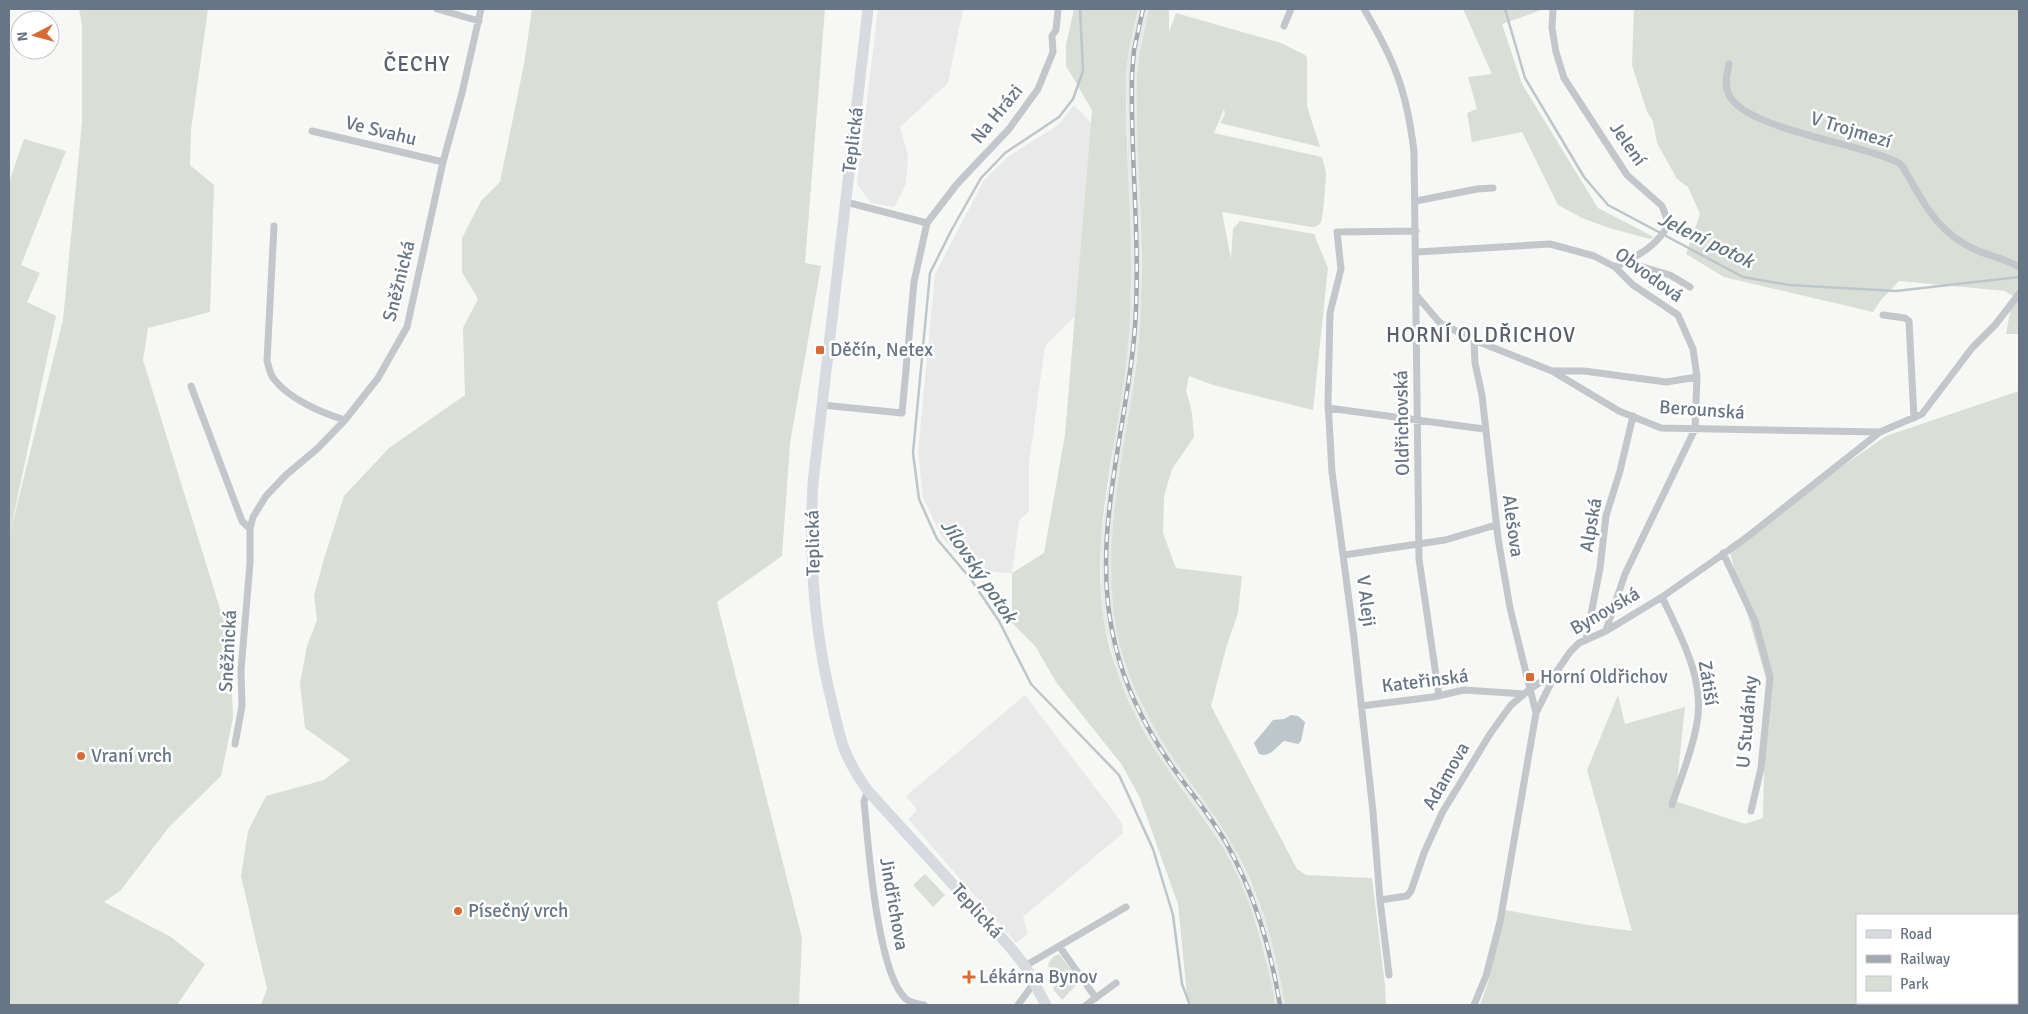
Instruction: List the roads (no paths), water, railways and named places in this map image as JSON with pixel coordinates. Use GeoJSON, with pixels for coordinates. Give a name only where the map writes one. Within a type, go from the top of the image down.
{"type":"FeatureCollection","features":[{"type":"Feature","properties":{"kind":"main road","name":"Teplická"},"geometry":{"type":"LineString","coordinates":[[868,9],[811,514],[813,575],[819,637],[844,750],[854,770],[868,791],[1010,947],[1025,966],[1046,1005]]}},
{"type":"Feature","properties":{"kind":"street"},"geometry":{"type":"LineString","coordinates":[[437,9],[478,21]]}},
{"type":"Feature","properties":{"kind":"street","name":"Sněžnická"},"geometry":{"type":"LineString","coordinates":[[235,744],[242,706],[241,670],[250,563],[250,529],[253,517],[266,496],[345,420],[378,378],[407,327],[443,162],[462,93],[481,9]]}},
{"type":"Feature","properties":{"kind":"street","name":"Na Hrázi"},"geometry":{"type":"LineString","coordinates":[[927,223],[957,184],[1010,129],[1038,89],[1053,52],[1052,36],[1056,30],[1058,9]]}},
{"type":"Feature","properties":{"kind":"street"},"geometry":{"type":"LineString","coordinates":[[1284,26],[1291,9]]}},
{"type":"Feature","properties":{"kind":"street","name":"Oldřichovská"},"geometry":{"type":"LineString","coordinates":[[1364,9],[1390,54],[1401,83],[1409,113],[1414,152],[1417,252],[1416,420],[1419,479],[1419,559],[1439,696]]}},
{"type":"Feature","properties":{"kind":"street","name":"Jelení"},"geometry":{"type":"LineString","coordinates":[[1553,9],[1552,28],[1556,52],[1564,78],[1627,175],[1662,206],[1669,224],[1648,251],[1615,268]]}},
{"type":"Feature","properties":{"kind":"street","name":"V Trojmezí"},"geometry":{"type":"LineString","coordinates":[[1729,64],[1727,88],[1732,100],[1739,107],[1775,123],[1861,149],[1899,163],[1932,216],[1946,231],[1974,249],[2011,262],[2019,267]]}},
{"type":"Feature","properties":{"kind":"street","name":"Ve Svahu"},"geometry":{"type":"LineString","coordinates":[[312,131],[443,162]]}},
{"type":"Feature","properties":{"kind":"street"},"geometry":{"type":"LineString","coordinates":[[1416,201],[1477,189],[1493,188]]}},
{"type":"Feature","properties":{"kind":"street"},"geometry":{"type":"LineString","coordinates":[[822,405],[902,413],[914,282],[927,223],[846,202]]}},
{"type":"Feature","properties":{"kind":"street"},"geometry":{"type":"LineString","coordinates":[[274,226],[267,361],[273,378],[283,389],[310,406],[345,420]]}},
{"type":"Feature","properties":{"kind":"street","name":"V Aleji"},"geometry":{"type":"LineString","coordinates":[[1389,975],[1344,555],[1332,472],[1328,408],[1330,313],[1341,269],[1337,232],[1416,232]]}},
{"type":"Feature","properties":{"kind":"street","name":"Obvodová"},"geometry":{"type":"LineString","coordinates":[[1417,252],[1550,244],[1594,256],[1615,268],[1633,285],[1678,315],[1693,349],[1697,377],[1695,429],[1625,574],[1606,631]]}},
{"type":"Feature","properties":{"kind":"street"},"geometry":{"type":"LineString","coordinates":[[1626,262],[1670,275],[1690,287]]}},
{"type":"Feature","properties":{"kind":"street","name":"Berounská"},"geometry":{"type":"LineString","coordinates":[[1417,296],[1440,323],[1474,340],[1552,371],[1620,411],[1661,428],[1880,432],[1922,414],[1980,339],[1995,325],[2019,294]]}},
{"type":"Feature","properties":{"kind":"street"},"geometry":{"type":"LineString","coordinates":[[1882,315],[1905,318],[1909,321],[1914,418]]}},
{"type":"Feature","properties":{"kind":"street","name":"Alešova"},"geometry":{"type":"LineString","coordinates":[[1474,340],[1475,363],[1482,395],[1484,429],[1496,524],[1510,608],[1536,713]]}},
{"type":"Feature","properties":{"kind":"street"},"geometry":{"type":"LineString","coordinates":[[1552,371],[1584,371],[1666,382],[1697,377]]}},
{"type":"Feature","properties":{"kind":"street"},"geometry":{"type":"LineString","coordinates":[[191,386],[242,521],[250,529]]}},
{"type":"Feature","properties":{"kind":"street"},"geometry":{"type":"LineString","coordinates":[[1328,408],[1484,429]]}},
{"type":"Feature","properties":{"kind":"street","name":"Alpská"},"geometry":{"type":"LineString","coordinates":[[1586,640],[1600,568],[1606,516],[1620,471],[1633,416]]}},
{"type":"Feature","properties":{"kind":"street","name":"Bynovská"},"geometry":{"type":"LineString","coordinates":[[1474,1005],[1486,976],[1500,922],[1536,713],[1557,671],[1574,647],[1606,631],[1662,597],[1723,553],[1880,432]]}},
{"type":"Feature","properties":{"kind":"street"},"geometry":{"type":"LineString","coordinates":[[1344,555],[1445,540],[1496,524]]}},
{"type":"Feature","properties":{"kind":"street","name":"U Studánky"},"geometry":{"type":"LineString","coordinates":[[1723,553],[1755,621],[1770,677],[1761,768],[1751,811]]}},
{"type":"Feature","properties":{"kind":"street","name":"Zátiší"},"geometry":{"type":"LineString","coordinates":[[1662,597],[1686,649],[1694,672],[1698,695],[1697,727],[1672,805]]}},
{"type":"Feature","properties":{"kind":"street","name":"Adamova"},"geometry":{"type":"LineString","coordinates":[[1380,900],[1407,896],[1411,891],[1424,853],[1455,790],[1490,734],[1511,705],[1530,688],[1557,671]]}},
{"type":"Feature","properties":{"kind":"street","name":"Kateřinská"},"geometry":{"type":"LineString","coordinates":[[1361,706],[1439,696],[1464,690],[1524,694]]}},
{"type":"Feature","properties":{"kind":"street","name":"Jindřichova"},"geometry":{"type":"LineString","coordinates":[[868,791],[864,802],[868,846],[878,922],[884,947],[899,991],[911,1003],[924,1005]]}},
{"type":"Feature","properties":{"kind":"street"},"geometry":{"type":"LineString","coordinates":[[1025,966],[1126,907]]}},
{"type":"Feature","properties":{"kind":"street"},"geometry":{"type":"LineString","coordinates":[[1059,946],[1096,998]]}},
{"type":"Feature","properties":{"kind":"street"},"geometry":{"type":"LineString","coordinates":[[1018,1005],[1034,983]]}},
{"type":"Feature","properties":{"kind":"street"},"geometry":{"type":"LineString","coordinates":[[1086,1005],[1116,983]]}},
{"type":"Feature","properties":{"kind":"waterway","name":"Jílovský potok"},"geometry":{"type":"LineString","coordinates":[[1080,9],[1083,71],[1073,99],[1059,117],[1005,153],[981,178],[930,273],[913,453],[919,499],[937,539],[970,578],[999,621],[1031,684],[1119,775],[1153,849],[1173,915],[1182,984],[1190,1005]]}},
{"type":"Feature","properties":{"kind":"waterway","name":"Jelení potok"},"geometry":{"type":"LineString","coordinates":[[1505,9],[1525,78],[1584,177],[1608,205],[1743,277],[1789,285],[1896,291],[2019,277]]}},
{"type":"Feature","properties":{"kind":"railway"},"geometry":{"type":"LineString","coordinates":[[1143,9],[1134,50],[1132,74],[1137,273],[1136,306],[1134,339],[1107,530],[1108,606],[1120,662],[1140,713],[1168,761],[1224,838],[1239,867],[1255,905],[1267,944],[1280,1005]]}},
{"type":"Feature","properties":{"kind":"place","name":"Děčín, Netex"},"geometry":{"type":"Point","coordinates":[820,350]}},
{"type":"Feature","properties":{"kind":"place","name":"Horní Oldřichov"},"geometry":{"type":"Point","coordinates":[1530,677]}},
{"type":"Feature","properties":{"kind":"place","name":"Vraní vrch"},"geometry":{"type":"Point","coordinates":[81,756]}},
{"type":"Feature","properties":{"kind":"place","name":"Písečný vrch"},"geometry":{"type":"Point","coordinates":[458,911]}},
{"type":"Feature","properties":{"kind":"place","name":"Lékárna Bynov"},"geometry":{"type":"Point","coordinates":[969,977]}},
{"type":"Feature","properties":{"kind":"district","name":"ČECHY"},"geometry":{"type":"Point","coordinates":[417,64]}},
{"type":"Feature","properties":{"kind":"district","name":"HORNÍ OLDŘICHOV"},"geometry":{"type":"Point","coordinates":[1481,335]}}]}
